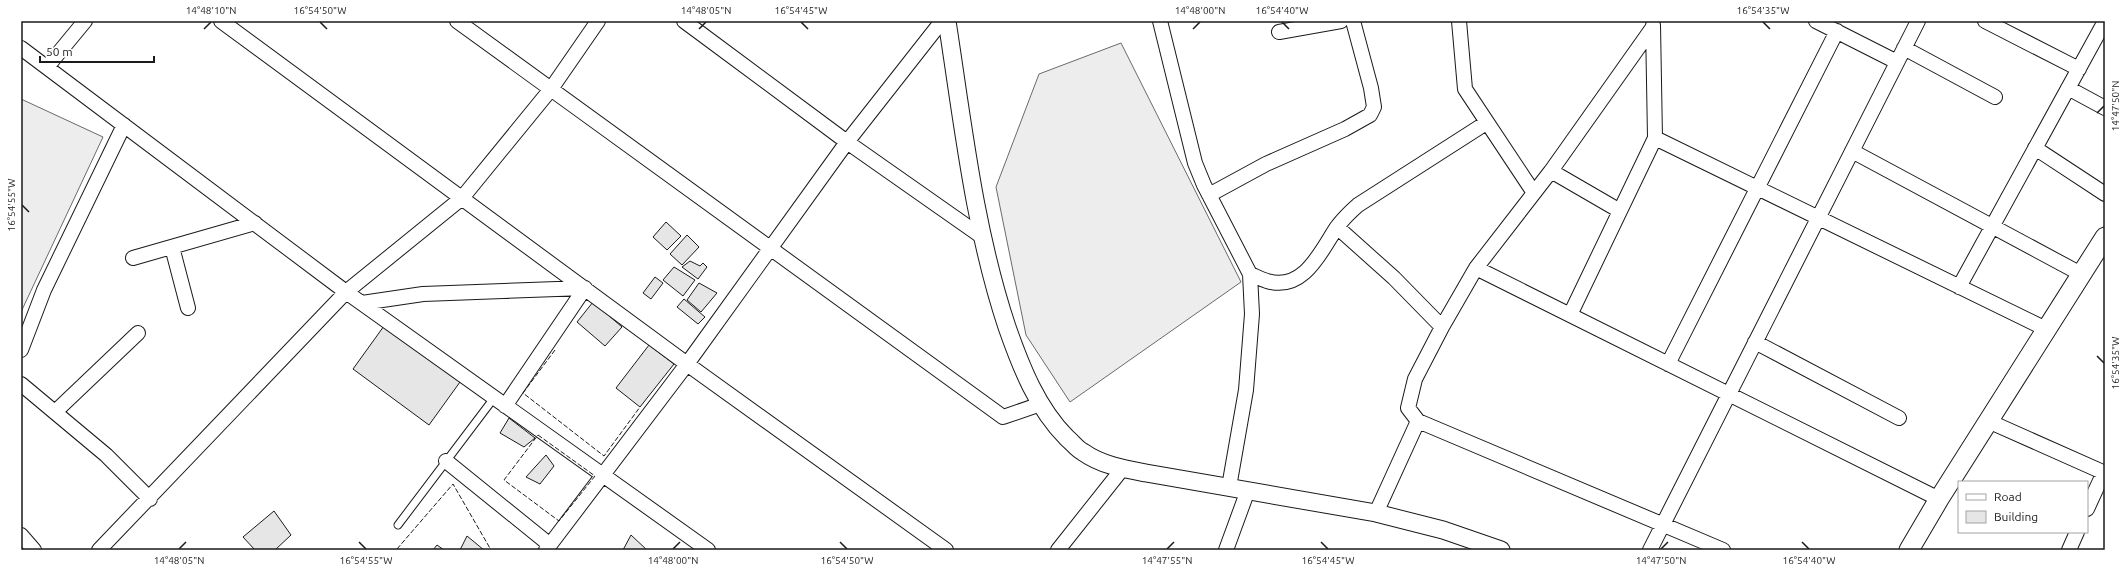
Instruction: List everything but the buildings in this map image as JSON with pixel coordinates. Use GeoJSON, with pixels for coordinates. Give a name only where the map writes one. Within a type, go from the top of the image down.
{"type":"FeatureCollection","features":[{"type":"Feature","properties":{"kind":"main road"},"geometry":{"type":"LineString","coordinates":[[1909,550],[1939,499],[2105,237]]}},
{"type":"Feature","properties":{"kind":"street"},"geometry":{"type":"LineString","coordinates":[[47,67],[85,21]]}},
{"type":"Feature","properties":{"kind":"street"},"geometry":{"type":"LineString","coordinates":[[221,21],[687,364],[946,550]]}},
{"type":"Feature","properties":{"kind":"street"},"geometry":{"type":"LineString","coordinates":[[457,21],[1003,417],[1041,404]]}},
{"type":"Feature","properties":{"kind":"street"},"geometry":{"type":"LineString","coordinates":[[99,550],[150,499],[278,362],[346,292],[462,198],[551,89],[598,21]]}},
{"type":"Feature","properties":{"kind":"street"},"geometry":{"type":"LineString","coordinates":[[684,21],[847,142],[981,236]]}},
{"type":"Feature","properties":{"kind":"street"},"geometry":{"type":"LineString","coordinates":[[446,461],[548,548],[687,364],[847,142],[942,21]]}},
{"type":"Feature","properties":{"kind":"street"},"geometry":{"type":"LineString","coordinates":[[947,21],[981,236],[998,301],[1019,362],[1041,404],[1056,426],[1082,452],[1111,466],[1376,513],[1442,530],[1501,550]]}},
{"type":"Feature","properties":{"kind":"street"},"geometry":{"type":"LineString","coordinates":[[1160,21],[1195,163],[1209,195],[1250,274],[1252,314],[1246,390],[1229,487]]}},
{"type":"Feature","properties":{"kind":"street"},"geometry":{"type":"LineString","coordinates":[[1279,32],[1341,21]]}},
{"type":"Feature","properties":{"kind":"street"},"geometry":{"type":"LineString","coordinates":[[1209,195],[1266,164],[1345,129],[1370,115],[1374,107],[1371,88],[1353,21]]}},
{"type":"Feature","properties":{"kind":"street"},"geometry":{"type":"LineString","coordinates":[[1459,21],[1465,89],[1486,123],[1534,193]]}},
{"type":"Feature","properties":{"kind":"street"},"geometry":{"type":"LineString","coordinates":[[1816,21],[1897,62]]}},
{"type":"Feature","properties":{"kind":"street"},"geometry":{"type":"LineString","coordinates":[[1650,550],[1918,21]]}},
{"type":"Feature","properties":{"kind":"street"},"geometry":{"type":"LineString","coordinates":[[1985,21],[2079,69]]}},
{"type":"Feature","properties":{"kind":"street"},"geometry":{"type":"LineString","coordinates":[[1959,287],[2105,21]]}},
{"type":"Feature","properties":{"kind":"street"},"geometry":{"type":"LineString","coordinates":[[1570,315],[1655,138],[1653,24]]}},
{"type":"Feature","properties":{"kind":"street"},"geometry":{"type":"LineString","coordinates":[[1653,24],[1551,171],[1476,268],[1442,327],[1415,379],[1408,408],[1418,421],[1723,550]]}},
{"type":"Feature","properties":{"kind":"street"},"geometry":{"type":"LineString","coordinates":[[1668,364],[1837,31]]}},
{"type":"Feature","properties":{"kind":"street"},"geometry":{"type":"LineString","coordinates":[[21,48],[346,292],[603,477],[708,550]]}},
{"type":"Feature","properties":{"kind":"street"},"geometry":{"type":"LineString","coordinates":[[1904,48],[1995,97]]}},
{"type":"Feature","properties":{"kind":"street"},"geometry":{"type":"LineString","coordinates":[[2068,88],[2105,108]]}},
{"type":"Feature","properties":{"kind":"street"},"geometry":{"type":"LineString","coordinates":[[1250,274],[1268,281],[1285,281],[1303,275],[1314,264],[1337,227],[1358,205],[1486,123]]}},
{"type":"Feature","properties":{"kind":"street"},"geometry":{"type":"LineString","coordinates":[[21,350],[44,290],[124,125]]}},
{"type":"Feature","properties":{"kind":"street"},"geometry":{"type":"LineString","coordinates":[[1655,138],[2046,329]]}},
{"type":"Feature","properties":{"kind":"street"},"geometry":{"type":"LineString","coordinates":[[2035,148],[2105,194]]}},
{"type":"Feature","properties":{"kind":"street"},"geometry":{"type":"LineString","coordinates":[[1852,151],[2081,274]]}},
{"type":"Feature","properties":{"kind":"street"},"geometry":{"type":"LineString","coordinates":[[1551,171],[1620,211]]}},
{"type":"Feature","properties":{"kind":"street"},"geometry":{"type":"LineString","coordinates":[[133,258],[255,223]]}},
{"type":"Feature","properties":{"kind":"street"},"geometry":{"type":"LineString","coordinates":[[1337,227],[1394,278],[1442,327]]}},
{"type":"Feature","properties":{"kind":"street"},"geometry":{"type":"LineString","coordinates":[[172,247],[188,308]]}},
{"type":"Feature","properties":{"kind":"street"},"geometry":{"type":"LineString","coordinates":[[1476,268],[1939,499]]}},
{"type":"Feature","properties":{"kind":"street"},"geometry":{"type":"LineString","coordinates":[[362,303],[423,294],[585,288]]}},
{"type":"Feature","properties":{"kind":"street"},"geometry":{"type":"LineString","coordinates":[[499,402],[585,288]]}},
{"type":"Feature","properties":{"kind":"street"},"geometry":{"type":"LineString","coordinates":[[55,412],[138,333]]}},
{"type":"Feature","properties":{"kind":"street"},"geometry":{"type":"LineString","coordinates":[[1755,342],[1900,418]]}},
{"type":"Feature","properties":{"kind":"street"},"geometry":{"type":"LineString","coordinates":[[21,384],[106,455],[150,499]]}},
{"type":"Feature","properties":{"kind":"street"},"geometry":{"type":"LineString","coordinates":[[1376,513],[1418,421]]}},
{"type":"Feature","properties":{"kind":"street"},"geometry":{"type":"LineString","coordinates":[[1988,421],[2104,472],[2088,507]]}},
{"type":"Feature","properties":{"kind":"street"},"geometry":{"type":"LineString","coordinates":[[1058,550],[1123,468]]}},
{"type":"Feature","properties":{"kind":"street"},"geometry":{"type":"LineString","coordinates":[[1226,550],[1248,490]]}},
{"type":"Feature","properties":{"kind":"street"},"geometry":{"type":"LineString","coordinates":[[2068,550],[2076,533]]}},
{"type":"Feature","properties":{"kind":"street"},"geometry":{"type":"LineString","coordinates":[[21,535],[34,550]]}},
{"type":"Feature","properties":{"kind":"lane"},"geometry":{"type":"LineString","coordinates":[[398,525],[446,461],[499,402]]}},
{"type":"Feature","properties":{"kind":"shaded area"},"geometry":{"type":"Polygon","coordinates":[[[1121,43],[1241,282],[1070,402],[1026,335],[996,187],[1039,74],[1121,43]]]}},
{"type":"Feature","properties":{"kind":"shaded area"},"geometry":{"type":"Polygon","coordinates":[[[21,99],[103,137],[21,312],[21,99]]]}},
{"type":"Feature","properties":{"kind":"fence"},"geometry":{"type":"LineString","coordinates":[[555,350],[523,393],[604,456],[640,407]]}},
{"type":"Feature","properties":{"kind":"fence"},"geometry":{"type":"LineString","coordinates":[[538,435],[595,476],[559,521],[504,480],[538,435]]}},
{"type":"Feature","properties":{"kind":"fence"},"geometry":{"type":"LineString","coordinates":[[397,549],[453,484],[491,550]]}}]}
